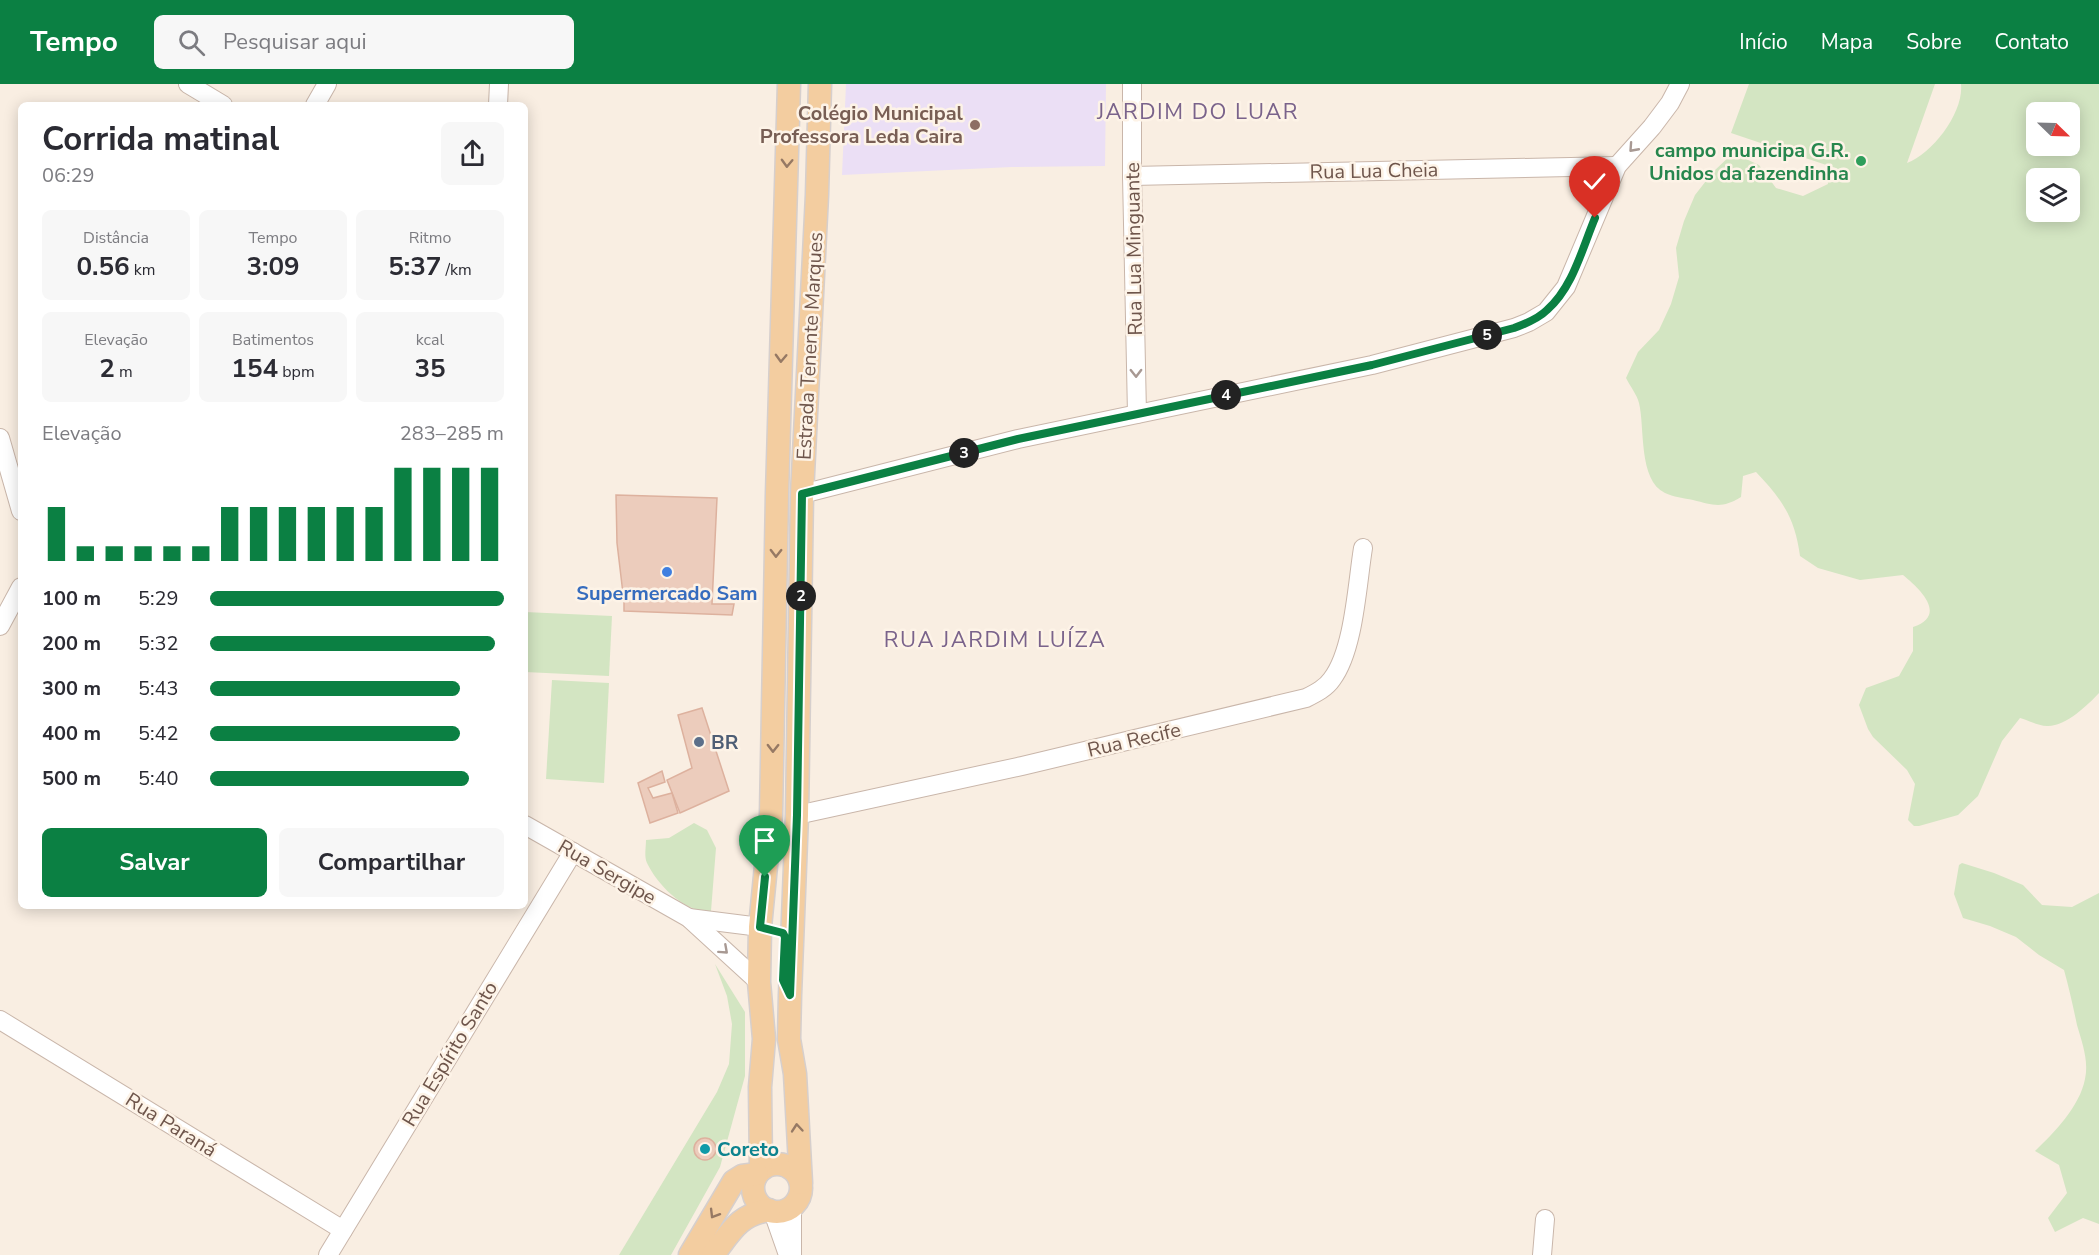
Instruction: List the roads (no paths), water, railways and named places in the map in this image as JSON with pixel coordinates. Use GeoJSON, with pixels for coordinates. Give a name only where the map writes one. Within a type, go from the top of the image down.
{"type":"FeatureCollection","features":[{"type":"Feature","properties":{"kind":"main road","name":"Estrada Tenente Marques"},"geometry":{"type":"LineString","coordinates":[[759,1172],[760,1087],[764,1039],[759,982],[760,927],[771,815],[777,494],[789,84]]}},
{"type":"Feature","properties":{"kind":"main road","name":"Estrada Tenente Marques"},"geometry":{"type":"LineString","coordinates":[[801,1183],[795,1074],[789,1039],[797,815],[802,494],[817,195],[820,84]]}},
{"type":"Feature","properties":{"kind":"main road"},"geometry":{"type":"LineString","coordinates":[[760,927],[783,933],[785,937],[783,980],[790,995]]}},
{"type":"Feature","properties":{"kind":"main road"},"geometry":{"type":"LineString","coordinates":[[690,1255],[734,1181],[774,1164],[788,1166],[794,1170],[801,1183],[798,1199],[778,1210],[755,1212],[743,1218],[713,1255]]}},
{"type":"Feature","properties":{"kind":"main road"},"geometry":{"type":"LineString","coordinates":[[759,1172],[754,1179],[753,1192],[762,1206],[778,1210]]}},
{"type":"Feature","properties":{"kind":"street"},"geometry":{"type":"LineString","coordinates":[[188,84],[218,102]]}},
{"type":"Feature","properties":{"kind":"street"},"geometry":{"type":"LineString","coordinates":[[317,102],[327,84]]}},
{"type":"Feature","properties":{"kind":"street"},"geometry":{"type":"LineString","coordinates":[[498,102],[499,84]]}},
{"type":"Feature","properties":{"kind":"street","name":"Rua Lua Minguante"},"geometry":{"type":"LineString","coordinates":[[1132,84],[1131,176],[1137,414]]}},
{"type":"Feature","properties":{"kind":"street"},"geometry":{"type":"LineString","coordinates":[[802,494],[1018,439],[1372,365],[1514,328],[1529,322],[1546,312],[1566,287],[1617,166],[1652,127],[1670,103],[1680,84]]}},
{"type":"Feature","properties":{"kind":"street","name":"Rua Lua Cheia"},"geometry":{"type":"LineString","coordinates":[[1131,176],[1617,166]]}},
{"type":"Feature","properties":{"kind":"street"},"geometry":{"type":"LineString","coordinates":[[0,438],[6,475],[18,504]]}},
{"type":"Feature","properties":{"kind":"street","name":"Rua Recife"},"geometry":{"type":"LineString","coordinates":[[797,815],[1045,760],[1306,698],[1332,680],[1342,662],[1349,635],[1363,548]]}},
{"type":"Feature","properties":{"kind":"street"},"geometry":{"type":"LineString","coordinates":[[0,626],[18,593]]}},
{"type":"Feature","properties":{"kind":"street","name":"Rua Sergipe"},"geometry":{"type":"LineString","coordinates":[[528,827],[689,918],[759,982]]}},
{"type":"Feature","properties":{"kind":"street","name":"Rua Espírito Santo"},"geometry":{"type":"LineString","coordinates":[[328,1255],[573,852]]}},
{"type":"Feature","properties":{"kind":"street","name":"Rua Sergipe"},"geometry":{"type":"LineString","coordinates":[[689,918],[760,927]]}},
{"type":"Feature","properties":{"kind":"street","name":"Rua Paraná"},"geometry":{"type":"LineString","coordinates":[[0,1020],[343,1230]]}},
{"type":"Feature","properties":{"kind":"street"},"geometry":{"type":"LineString","coordinates":[[778,1210],[790,1255]]}},
{"type":"Feature","properties":{"kind":"street"},"geometry":{"type":"LineString","coordinates":[[1542,1255],[1545,1219]]}},
{"type":"Feature","properties":{"kind":"place","name":"Colégio Municipal Professora Leda Caira"},"geometry":{"type":"Point","coordinates":[975,125]}},
{"type":"Feature","properties":{"kind":"place","name":"campo municipa G.R. Unidos da fazendinha"},"geometry":{"type":"Point","coordinates":[1861,161]}},
{"type":"Feature","properties":{"kind":"place","name":"Supermercado Sam"},"geometry":{"type":"Point","coordinates":[667,572]}},
{"type":"Feature","properties":{"kind":"place","name":"BR"},"geometry":{"type":"Point","coordinates":[699,742]}},
{"type":"Feature","properties":{"kind":"place","name":"Coreto"},"geometry":{"type":"Point","coordinates":[705,1149]}},
{"type":"Feature","properties":{"kind":"district","name":"JARDIM DO LUAR"},"geometry":{"type":"Point","coordinates":[1198,112]}},
{"type":"Feature","properties":{"kind":"district","name":"RUA JARDIM LUÍZA"},"geometry":{"type":"Point","coordinates":[995,640]}}]}
